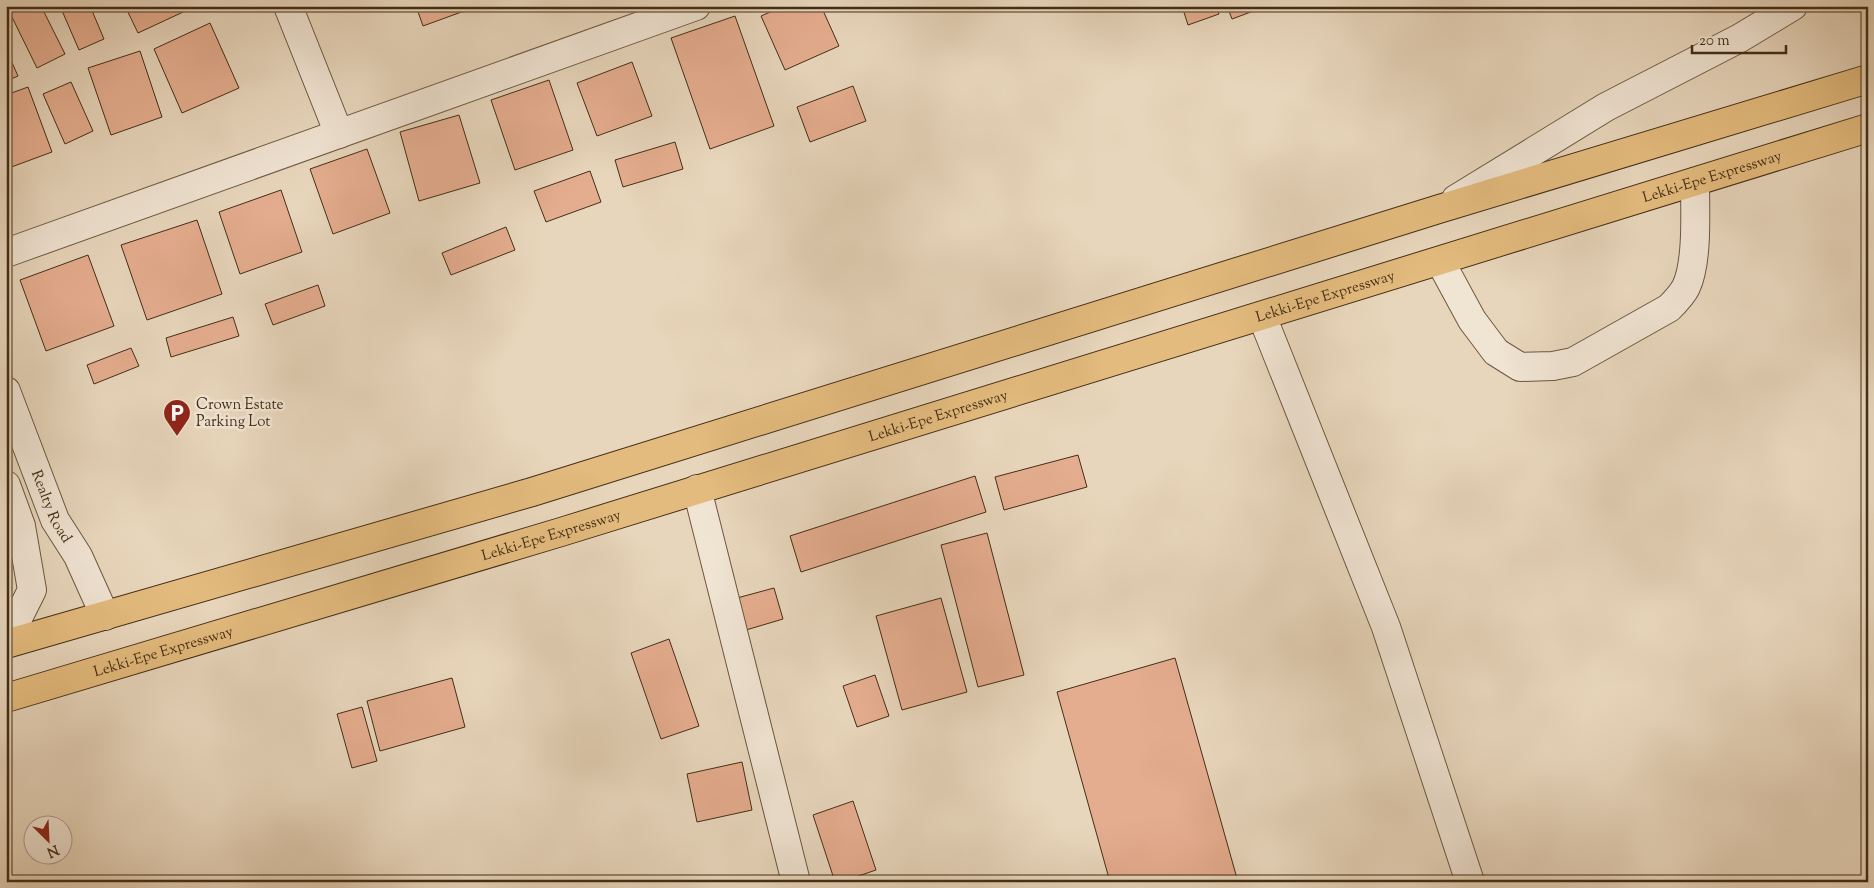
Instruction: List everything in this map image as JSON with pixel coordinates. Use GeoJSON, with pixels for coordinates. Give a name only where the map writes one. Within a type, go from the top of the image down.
{"type":"FeatureCollection","features":[{"type":"Feature","properties":{"kind":"highway"},"geometry":{"type":"LineString","coordinates":[[6,643],[532,492],[1439,210],[1868,79]]}},
{"type":"Feature","properties":{"kind":"highway","name":"Lekki-Epe Expressway"},"geometry":{"type":"LineString","coordinates":[[6,698],[697,489],[1868,128]]}},
{"type":"Feature","properties":{"kind":"street"},"geometry":{"type":"LineString","coordinates":[[288,6],[339,134]]}},
{"type":"Feature","properties":{"kind":"street"},"geometry":{"type":"LineString","coordinates":[[6,253],[696,6]]}},
{"type":"Feature","properties":{"kind":"street"},"geometry":{"type":"LineString","coordinates":[[1439,210],[1606,107],[1740,38],[1793,6]]}},
{"type":"Feature","properties":{"kind":"street"},"geometry":{"type":"LineString","coordinates":[[1440,261],[1472,320],[1496,352],[1520,367],[1553,366],[1573,362],[1669,308],[1680,297],[1687,285],[1693,260],[1695,182]]}},
{"type":"Feature","properties":{"kind":"street"},"geometry":{"type":"LineString","coordinates":[[1262,316],[1386,627],[1470,882]]}},
{"type":"Feature","properties":{"kind":"street","name":"Realty Road"},"geometry":{"type":"LineString","coordinates":[[6,391],[55,520],[78,556],[105,616]]}},
{"type":"Feature","properties":{"kind":"street"},"geometry":{"type":"LineString","coordinates":[[6,485],[21,526],[32,590],[6,643]]}},
{"type":"Feature","properties":{"kind":"street"},"geometry":{"type":"LineString","coordinates":[[697,489],[796,882]]}},
{"type":"Feature","properties":{"kind":"building"},"geometry":{"type":"Polygon","coordinates":[[[14,6],[41,6],[65,54],[37,68],[8,9],[14,6]]]}},
{"type":"Feature","properties":{"kind":"building"},"geometry":{"type":"Polygon","coordinates":[[[60,6],[90,6],[104,39],[79,50],[60,6]]]}},
{"type":"Feature","properties":{"kind":"building"},"geometry":{"type":"Polygon","coordinates":[[[125,6],[196,6],[138,33],[125,6]]]}},
{"type":"Feature","properties":{"kind":"building"},"geometry":{"type":"Polygon","coordinates":[[[416,6],[478,6],[423,26],[416,6]]]}},
{"type":"Feature","properties":{"kind":"building"},"geometry":{"type":"Polygon","coordinates":[[[784,6],[821,6],[839,46],[785,70],[761,16],[784,6]]]}},
{"type":"Feature","properties":{"kind":"building"},"geometry":{"type":"Polygon","coordinates":[[[1182,6],[1216,6],[1219,14],[1188,25],[1182,6]]]}},
{"type":"Feature","properties":{"kind":"building"},"geometry":{"type":"Polygon","coordinates":[[[1227,6],[1267,6],[1232,19],[1227,6]]]}},
{"type":"Feature","properties":{"kind":"building"},"geometry":{"type":"Polygon","coordinates":[[[735,16],[774,126],[710,149],[671,38],[735,16]]]}},
{"type":"Feature","properties":{"kind":"building"},"geometry":{"type":"Polygon","coordinates":[[[210,23],[239,88],[182,113],[154,49],[210,23]]]}},
{"type":"Feature","properties":{"kind":"building"},"geometry":{"type":"Polygon","coordinates":[[[6,49],[18,76],[6,81],[6,49]]]}},
{"type":"Feature","properties":{"kind":"building"},"geometry":{"type":"Polygon","coordinates":[[[140,51],[162,117],[111,135],[88,68],[140,51]]]}},
{"type":"Feature","properties":{"kind":"building"},"geometry":{"type":"Polygon","coordinates":[[[632,62],[652,116],[597,136],[577,83],[632,62]]]}},
{"type":"Feature","properties":{"kind":"building"},"geometry":{"type":"Polygon","coordinates":[[[549,80],[573,150],[515,170],[491,100],[549,80]]]}},
{"type":"Feature","properties":{"kind":"building"},"geometry":{"type":"Polygon","coordinates":[[[71,82],[93,131],[65,144],[43,94],[71,82]]]}},
{"type":"Feature","properties":{"kind":"building"},"geometry":{"type":"Polygon","coordinates":[[[853,86],[866,121],[810,142],[797,107],[853,86]]]}},
{"type":"Feature","properties":{"kind":"building"},"geometry":{"type":"Polygon","coordinates":[[[28,87],[52,152],[6,169],[6,95],[28,87]]]}},
{"type":"Feature","properties":{"kind":"building"},"geometry":{"type":"Polygon","coordinates":[[[459,115],[480,183],[419,201],[400,132],[459,115]]]}},
{"type":"Feature","properties":{"kind":"building"},"geometry":{"type":"Polygon","coordinates":[[[675,142],[683,169],[623,187],[615,160],[675,142]]]}},
{"type":"Feature","properties":{"kind":"building"},"geometry":{"type":"Polygon","coordinates":[[[367,149],[390,213],[333,234],[310,169],[367,149]]]}},
{"type":"Feature","properties":{"kind":"building"},"geometry":{"type":"Polygon","coordinates":[[[590,171],[601,202],[546,222],[534,191],[590,171]]]}},
{"type":"Feature","properties":{"kind":"building"},"geometry":{"type":"Polygon","coordinates":[[[281,190],[302,252],[240,274],[219,212],[281,190]]]}},
{"type":"Feature","properties":{"kind":"building"},"geometry":{"type":"Polygon","coordinates":[[[197,220],[222,294],[147,320],[121,245],[197,220]]]}},
{"type":"Feature","properties":{"kind":"building"},"geometry":{"type":"Polygon","coordinates":[[[506,227],[515,250],[451,275],[442,253],[506,227]]]}},
{"type":"Feature","properties":{"kind":"building"},"geometry":{"type":"Polygon","coordinates":[[[88,255],[114,326],[46,351],[20,280],[88,255]]]}},
{"type":"Feature","properties":{"kind":"building"},"geometry":{"type":"Polygon","coordinates":[[[318,285],[325,306],[273,325],[265,304],[318,285]]]}},
{"type":"Feature","properties":{"kind":"building"},"geometry":{"type":"Polygon","coordinates":[[[233,317],[239,336],[171,357],[166,338],[233,317]]]}},
{"type":"Feature","properties":{"kind":"building"},"geometry":{"type":"Polygon","coordinates":[[[131,348],[139,366],[94,384],[87,365],[131,348]]]}},
{"type":"Feature","properties":{"kind":"building"},"geometry":{"type":"Polygon","coordinates":[[[1078,455],[1087,487],[1004,510],[995,477],[1078,455]]]}},
{"type":"Feature","properties":{"kind":"building"},"geometry":{"type":"Polygon","coordinates":[[[975,476],[986,512],[801,572],[790,536],[975,476]]]}},
{"type":"Feature","properties":{"kind":"building"},"geometry":{"type":"Polygon","coordinates":[[[987,533],[1024,675],[978,687],[941,545],[987,533]]]}},
{"type":"Feature","properties":{"kind":"building"},"geometry":{"type":"Polygon","coordinates":[[[774,588],[783,619],[746,630],[737,598],[774,588]]]}},
{"type":"Feature","properties":{"kind":"building"},"geometry":{"type":"Polygon","coordinates":[[[941,598],[967,692],[902,710],[876,616],[941,598]]]}},
{"type":"Feature","properties":{"kind":"building"},"geometry":{"type":"Polygon","coordinates":[[[669,639],[699,726],[661,739],[631,653],[669,639]]]}},
{"type":"Feature","properties":{"kind":"building"},"geometry":{"type":"Polygon","coordinates":[[[1175,658],[1238,882],[1110,882],[1057,692],[1175,658]]]}},
{"type":"Feature","properties":{"kind":"building"},"geometry":{"type":"Polygon","coordinates":[[[875,675],[889,716],[857,727],[843,686],[875,675]]]}},
{"type":"Feature","properties":{"kind":"building"},"geometry":{"type":"Polygon","coordinates":[[[452,678],[465,727],[380,751],[367,701],[452,678]]]}},
{"type":"Feature","properties":{"kind":"building"},"geometry":{"type":"Polygon","coordinates":[[[362,707],[377,761],[352,768],[337,714],[362,707]]]}},
{"type":"Feature","properties":{"kind":"building"},"geometry":{"type":"Polygon","coordinates":[[[742,762],[752,810],[697,822],[687,774],[742,762]]]}},
{"type":"Feature","properties":{"kind":"building"},"geometry":{"type":"Polygon","coordinates":[[[853,801],[876,870],[841,882],[835,882],[813,815],[853,801]]]}},
{"type":"Feature","properties":{"kind":"place","name":"Crown Estate Parking Lot"},"geometry":{"type":"Point","coordinates":[177,437]}}]}
